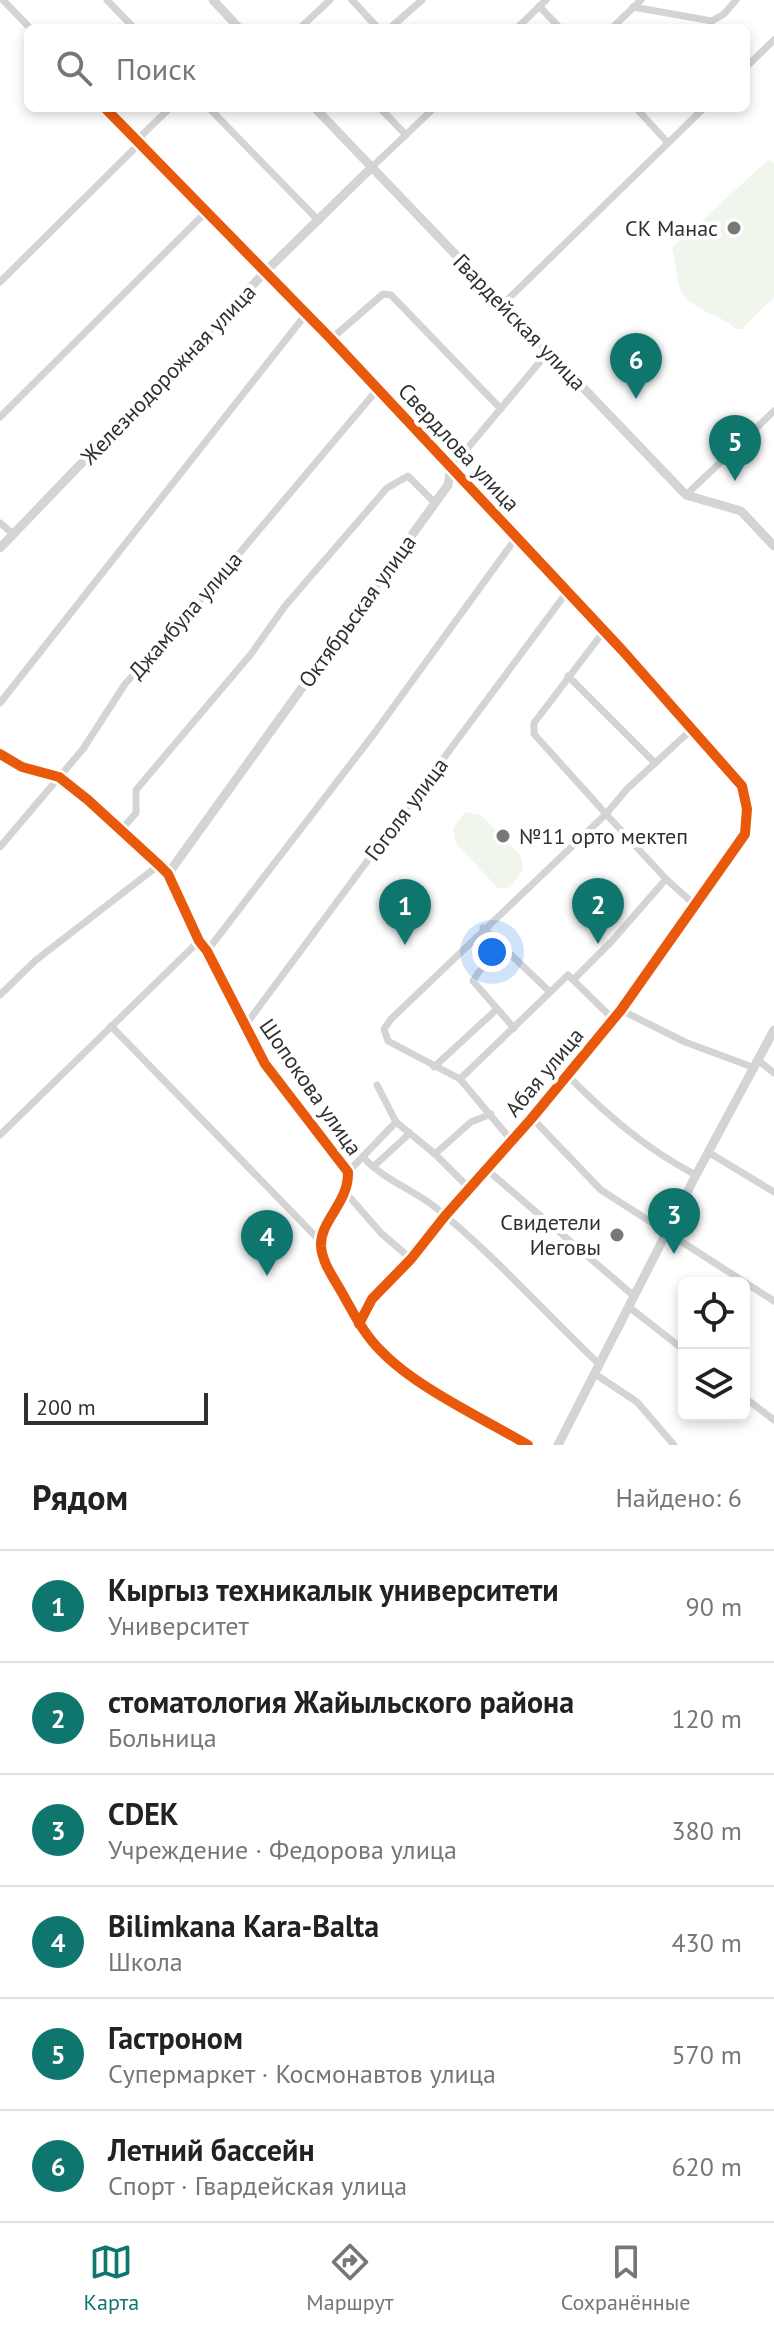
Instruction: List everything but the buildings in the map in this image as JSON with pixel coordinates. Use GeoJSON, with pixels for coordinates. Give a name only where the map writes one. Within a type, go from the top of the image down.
{"type":"FeatureCollection","features":[{"type":"Feature","properties":{"kind":"street"},"geometry":{"type":"LineString","coordinates":[[3,0],[26,24]]}},
{"type":"Feature","properties":{"kind":"street"},"geometry":{"type":"LineString","coordinates":[[107,0],[130,24]]}},
{"type":"Feature","properties":{"kind":"street"},"geometry":{"type":"LineString","coordinates":[[213,0],[235,24]]}},
{"type":"Feature","properties":{"kind":"street"},"geometry":{"type":"LineString","coordinates":[[306,24],[330,0]]}},
{"type":"Feature","properties":{"kind":"street"},"geometry":{"type":"LineString","coordinates":[[352,0],[374,24]]}},
{"type":"Feature","properties":{"kind":"street"},"geometry":{"type":"LineString","coordinates":[[395,24],[422,0]]}},
{"type":"Feature","properties":{"kind":"street"},"geometry":{"type":"LineString","coordinates":[[616,24],[641,0]]}},
{"type":"Feature","properties":{"kind":"street"},"geometry":{"type":"LineString","coordinates":[[633,7],[712,21],[724,14],[736,0]]}},
{"type":"Feature","properties":{"kind":"street"},"geometry":{"type":"LineString","coordinates":[[521,24],[543,3],[557,24]]}},
{"type":"Feature","properties":{"kind":"street"},"geometry":{"type":"LineString","coordinates":[[750,63],[774,40]]}},
{"type":"Feature","properties":{"kind":"street","name":"Свердлова улица"},"geometry":{"type":"LineString","coordinates":[[109,112],[331,339],[692,729],[742,786],[747,809],[745,834]]}},
{"type":"Feature","properties":{"kind":"street"},"geometry":{"type":"LineString","coordinates":[[0,282],[139,144],[143,134],[166,112]]}},
{"type":"Feature","properties":{"kind":"street"},"geometry":{"type":"LineString","coordinates":[[213,112],[319,221]]}},
{"type":"Feature","properties":{"kind":"street","name":"Гвардейская улица"},"geometry":{"type":"LineString","coordinates":[[319,112],[686,495]]}},
{"type":"Feature","properties":{"kind":"street"},"geometry":{"type":"LineString","coordinates":[[384,112],[406,135]]}},
{"type":"Feature","properties":{"kind":"street"},"geometry":{"type":"LineString","coordinates":[[371,168],[430,112]]}},
{"type":"Feature","properties":{"kind":"street"},"geometry":{"type":"LineString","coordinates":[[640,112],[668,143]]}},
{"type":"Feature","properties":{"kind":"street"},"geometry":{"type":"LineString","coordinates":[[503,304],[700,112]]}},
{"type":"Feature","properties":{"kind":"street","name":"Железнодорожная улица"},"geometry":{"type":"LineString","coordinates":[[0,548],[266,271],[371,168]]}},
{"type":"Feature","properties":{"kind":"street"},"geometry":{"type":"LineString","coordinates":[[0,417],[206,212]]}},
{"type":"Feature","properties":{"kind":"street"},"geometry":{"type":"LineString","coordinates":[[331,339],[383,294],[391,295],[501,409]]}},
{"type":"Feature","properties":{"kind":"street"},"geometry":{"type":"LineString","coordinates":[[0,703],[306,314]]}},
{"type":"Feature","properties":{"kind":"street","name":"Октябрьская улица"},"geometry":{"type":"LineString","coordinates":[[168,874],[448,485],[451,468],[549,351]]}},
{"type":"Feature","properties":{"kind":"street","name":"Джамбула улица"},"geometry":{"type":"LineString","coordinates":[[0,847],[83,749],[125,684],[178,626],[377,390]]}},
{"type":"Feature","properties":{"kind":"street"},"geometry":{"type":"LineString","coordinates":[[686,495],[774,411]]}},
{"type":"Feature","properties":{"kind":"street"},"geometry":{"type":"LineString","coordinates":[[121,830],[136,813],[136,790],[251,654],[285,606],[387,488],[408,476],[435,503]]}},
{"type":"Feature","properties":{"kind":"street"},"geometry":{"type":"LineString","coordinates":[[686,495],[741,511],[774,546]]}},
{"type":"Feature","properties":{"kind":"street"},"geometry":{"type":"LineString","coordinates":[[0,523],[13,534]]}},
{"type":"Feature","properties":{"kind":"street"},"geometry":{"type":"LineString","coordinates":[[207,951],[373,735],[516,538]]}},
{"type":"Feature","properties":{"kind":"street","name":"Гоголя улица"},"geometry":{"type":"LineString","coordinates":[[244,1027],[567,592]]}},
{"type":"Feature","properties":{"kind":"street"},"geometry":{"type":"LineString","coordinates":[[604,631],[534,723],[532,731],[666,879],[695,905]]}},
{"type":"Feature","properties":{"kind":"street"},"geometry":{"type":"LineString","coordinates":[[568,676],[655,763]]}},
{"type":"Feature","properties":{"kind":"street"},"geometry":{"type":"LineString","coordinates":[[511,1140],[460,1079],[388,1041],[384,1029],[483,928],[692,729]]}},
{"type":"Feature","properties":{"kind":"street","name":"Шопокова улица"},"geometry":{"type":"LineString","coordinates":[[0,754],[22,767],[59,777],[168,874],[199,941],[265,1064],[348,1172],[346,1193],[322,1234],[321,1242]]}},
{"type":"Feature","properties":{"kind":"street","name":"Абая улица"},"geometry":{"type":"LineString","coordinates":[[359,1324],[372,1299],[411,1259],[621,1010],[745,834]]}},
{"type":"Feature","properties":{"kind":"street"},"geometry":{"type":"LineString","coordinates":[[0,995],[36,960],[159,865]]}},
{"type":"Feature","properties":{"kind":"street"},"geometry":{"type":"LineString","coordinates":[[574,979],[666,879]]}},
{"type":"Feature","properties":{"kind":"street"},"geometry":{"type":"LineString","coordinates":[[483,928],[550,992]]}},
{"type":"Feature","properties":{"kind":"street"},"geometry":{"type":"LineString","coordinates":[[0,1135],[199,941]]}},
{"type":"Feature","properties":{"kind":"street"},"geometry":{"type":"LineString","coordinates":[[502,946],[473,981],[514,1028]]}},
{"type":"Feature","properties":{"kind":"street"},"geometry":{"type":"LineString","coordinates":[[460,1079],[568,976],[613,1019]]}},
{"type":"Feature","properties":{"kind":"street"},"geometry":{"type":"LineString","coordinates":[[434,1067],[497,1009]]}},
{"type":"Feature","properties":{"kind":"street"},"geometry":{"type":"LineString","coordinates":[[621,1010],[685,1042],[757,1064],[774,1073]]}},
{"type":"Feature","properties":{"kind":"street"},"geometry":{"type":"LineString","coordinates":[[111,1026],[321,1242],[326,1265],[359,1324],[380,1351],[404,1372],[528,1445]]}},
{"type":"Feature","properties":{"kind":"street"},"geometry":{"type":"LineString","coordinates":[[558,1445],[666,1232],[774,1030]]}},
{"type":"Feature","properties":{"kind":"street"},"geometry":{"type":"LineString","coordinates":[[568,1076],[633,1136],[696,1175]]}},
{"type":"Feature","properties":{"kind":"street"},"geometry":{"type":"LineString","coordinates":[[377,1085],[396,1122],[435,1154],[469,1188]]}},
{"type":"Feature","properties":{"kind":"street"},"geometry":{"type":"LineString","coordinates":[[435,1154],[471,1122],[491,1114]]}},
{"type":"Feature","properties":{"kind":"street"},"geometry":{"type":"LineString","coordinates":[[532,1118],[601,1190],[774,1301]]}},
{"type":"Feature","properties":{"kind":"street"},"geometry":{"type":"LineString","coordinates":[[348,1172],[396,1122]]}},
{"type":"Feature","properties":{"kind":"street"},"geometry":{"type":"LineString","coordinates":[[373,1167],[410,1133]]}},
{"type":"Feature","properties":{"kind":"street"},"geometry":{"type":"LineString","coordinates":[[708,1152],[774,1192]]}},
{"type":"Feature","properties":{"kind":"street"},"geometry":{"type":"LineString","coordinates":[[364,1158],[445,1216],[492,1256],[597,1369],[637,1402],[674,1445]]}},
{"type":"Feature","properties":{"kind":"street"},"geometry":{"type":"LineString","coordinates":[[486,1169],[634,1296]]}},
{"type":"Feature","properties":{"kind":"street"},"geometry":{"type":"LineString","coordinates":[[346,1193],[381,1233],[411,1259]]}},
{"type":"Feature","properties":{"kind":"street"},"geometry":{"type":"LineString","coordinates":[[629,1307],[683,1349]]}},
{"type":"Feature","properties":{"kind":"street"},"geometry":{"type":"LineString","coordinates":[[750,1402],[774,1420]]}},
{"type":"Feature","properties":{"kind":"shaded area","name":"СК Манас"},"geometry":{"type":"Polygon","coordinates":[[[769,159],[774,164],[774,297],[742,329],[736,329],[700,308],[682,293],[672,248],[769,159]]]}},
{"type":"Feature","properties":{"kind":"shaded area"},"geometry":{"type":"Polygon","coordinates":[[[465,812],[481,815],[520,855],[522,870],[506,889],[498,888],[456,844],[453,828],[465,812]]]}},
{"type":"Feature","properties":{"kind":"cycle path"},"geometry":{"type":"LineString","coordinates":[[109,112],[331,339],[622,650],[742,786],[747,809],[745,834],[621,1010],[411,1259],[372,1299],[359,1324]]}},
{"type":"Feature","properties":{"kind":"cycle path"},"geometry":{"type":"LineString","coordinates":[[0,754],[22,767],[59,777],[168,874],[199,941],[265,1064],[348,1172],[344,1193],[325,1228],[321,1246],[328,1269],[359,1323],[382,1352],[413,1378],[528,1445]]}},
{"type":"Feature","properties":{"kind":"place","name":"СК Манас"},"geometry":{"type":"Point","coordinates":[734,228]}},
{"type":"Feature","properties":{"kind":"place","name":"Летний бассейн"},"geometry":{"type":"Point","coordinates":[636,399]}},
{"type":"Feature","properties":{"kind":"place","name":"Гастроном"},"geometry":{"type":"Point","coordinates":[735,481]}},
{"type":"Feature","properties":{"kind":"place","name":"№11 орто мектеп"},"geometry":{"type":"Point","coordinates":[503,836]}},
{"type":"Feature","properties":{"kind":"place","name":"стоматология Жайыльского района"},"geometry":{"type":"Point","coordinates":[598,944]}},
{"type":"Feature","properties":{"kind":"place","name":"Кыргыз техникалык университети"},"geometry":{"type":"Point","coordinates":[405,945]}},
{"type":"Feature","properties":{"kind":"place","name":"Свидетели Иеговы"},"geometry":{"type":"Point","coordinates":[617,1235]}},
{"type":"Feature","properties":{"kind":"place","name":"CDEK"},"geometry":{"type":"Point","coordinates":[674,1254]}},
{"type":"Feature","properties":{"kind":"place","name":"Bilimkana Kara-Balta"},"geometry":{"type":"Point","coordinates":[267,1276]}}]}
